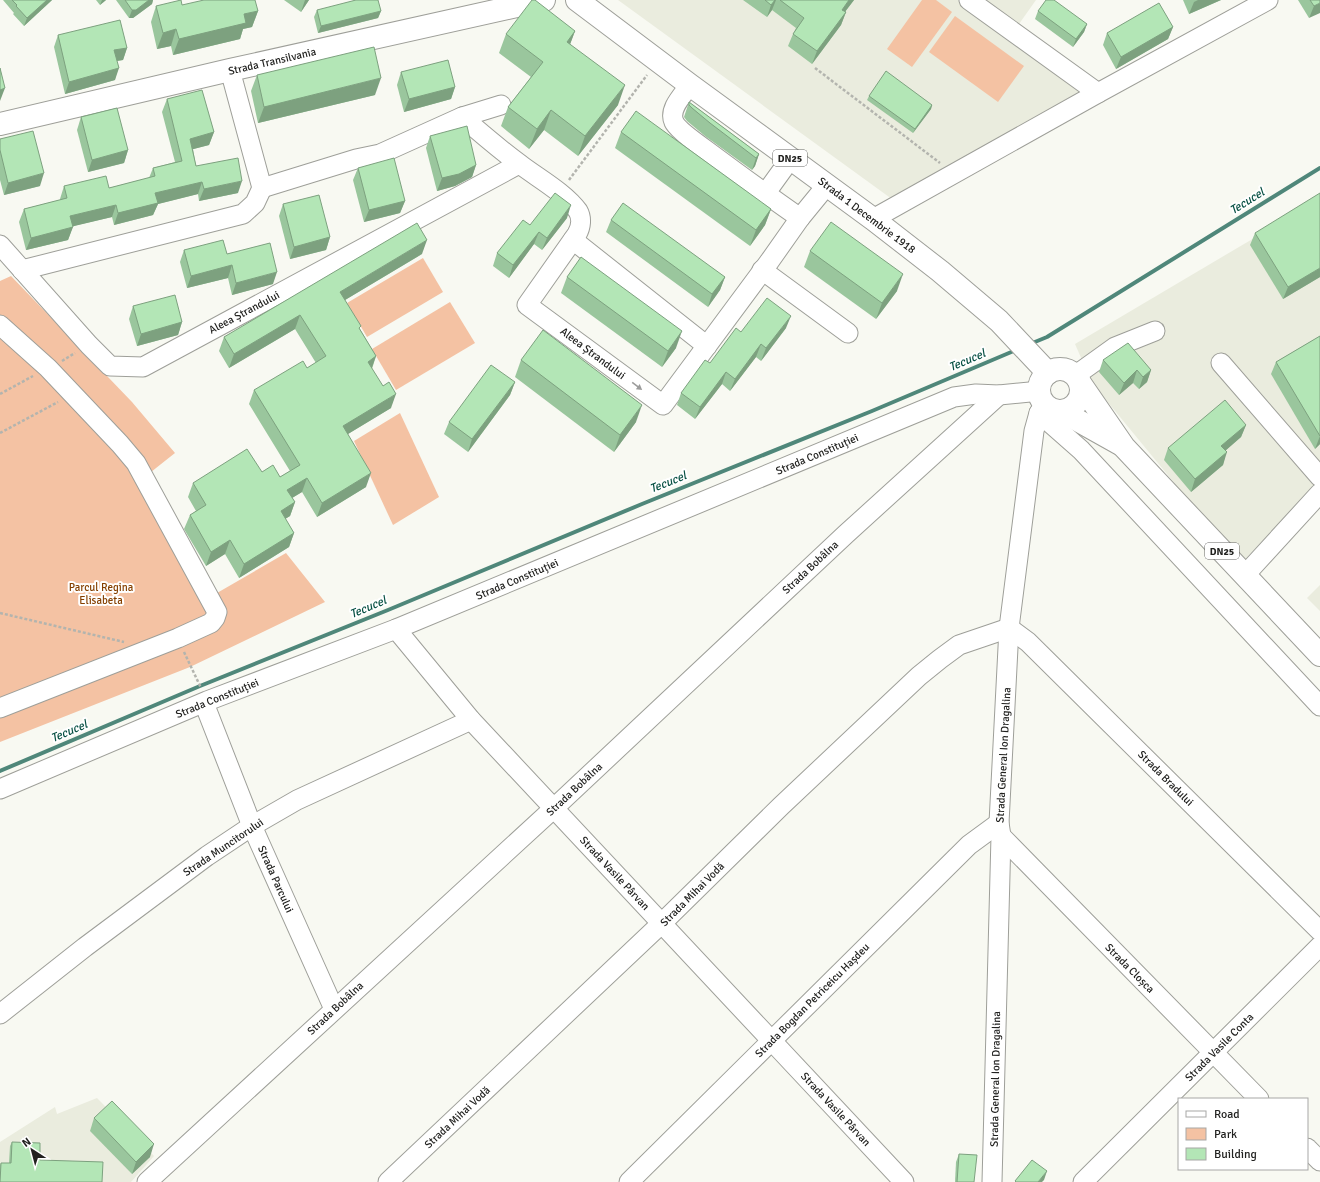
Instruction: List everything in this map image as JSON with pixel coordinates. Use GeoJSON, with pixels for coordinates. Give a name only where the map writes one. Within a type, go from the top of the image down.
{"type":"FeatureCollection","features":[{"type":"Feature","properties":{"kind":"main road"},"geometry":{"type":"LineString","coordinates":[[453,20],[474,6],[480,0]]}},
{"type":"Feature","properties":{"kind":"main road","name":"Strada Transilvania"},"geometry":{"type":"LineString","coordinates":[[0,124],[230,70],[544,0]]}},
{"type":"Feature","properties":{"kind":"main road","name":"Strada 1 Decembrie 1918"},"geometry":{"type":"LineString","coordinates":[[577,0],[873,219],[940,271],[999,321],[1033,358],[1046,398],[1124,447]]}},
{"type":"Feature","properties":{"kind":"main road"},"geometry":{"type":"LineString","coordinates":[[1057,369],[1067,370],[1078,379],[1081,393],[1078,402],[1070,408],[1046,398],[1057,369]]}},
{"type":"Feature","properties":{"kind":"main road","name":"Strada 1 Decembrie 1918"},"geometry":{"type":"LineString","coordinates":[[1078,379],[1124,447],[1320,655]]}},
{"type":"Feature","properties":{"kind":"street"},"geometry":{"type":"LineString","coordinates":[[969,0],[1098,93]]}},
{"type":"Feature","properties":{"kind":"street"},"geometry":{"type":"LineString","coordinates":[[873,219],[1268,0]]}},
{"type":"Feature","properties":{"kind":"street"},"geometry":{"type":"LineString","coordinates":[[22,270],[243,214],[255,203],[262,188],[230,70]]}},
{"type":"Feature","properties":{"kind":"street"},"geometry":{"type":"LineString","coordinates":[[690,85],[675,106],[672,114],[674,124],[691,139],[800,218]]}},
{"type":"Feature","properties":{"kind":"street"},"geometry":{"type":"LineString","coordinates":[[262,188],[356,159],[380,154],[462,117],[501,105]]}},
{"type":"Feature","properties":{"kind":"street","name":"Aleea Ștrandului"},"geometry":{"type":"LineString","coordinates":[[462,117],[519,164],[559,193],[579,212],[581,220],[580,228],[527,305],[663,405],[800,218],[826,185]]}},
{"type":"Feature","properties":{"kind":"street"},"geometry":{"type":"LineString","coordinates":[[765,194],[791,158]]}},
{"type":"Feature","properties":{"kind":"street","name":"Aleea Ștrandului"},"geometry":{"type":"LineString","coordinates":[[0,245],[89,345],[110,366],[143,367],[519,164]]}},
{"type":"Feature","properties":{"kind":"street"},"geometry":{"type":"LineString","coordinates":[[573,240],[707,346]]}},
{"type":"Feature","properties":{"kind":"street"},"geometry":{"type":"LineString","coordinates":[[762,270],[848,332]]}},
{"type":"Feature","properties":{"kind":"street"},"geometry":{"type":"LineString","coordinates":[[0,326],[48,368],[136,463],[217,612],[215,618],[210,623],[178,638],[0,708]]}},
{"type":"Feature","properties":{"kind":"street"},"geometry":{"type":"LineString","coordinates":[[1078,379],[1116,347],[1155,331]]}},
{"type":"Feature","properties":{"kind":"street"},"geometry":{"type":"LineString","coordinates":[[1221,363],[1319,474]]}},
{"type":"Feature","properties":{"kind":"street","name":"Strada Constituției"},"geometry":{"type":"LineString","coordinates":[[0,789],[206,702],[396,629],[954,397],[976,394],[1046,398]]}},
{"type":"Feature","properties":{"kind":"street","name":"Strada Bobâlna"},"geometry":{"type":"LineString","coordinates":[[147,1182],[553,809],[846,534],[999,395]]}},
{"type":"Feature","properties":{"kind":"street"},"geometry":{"type":"LineString","coordinates":[[1046,398],[1081,450],[1320,706]]}},
{"type":"Feature","properties":{"kind":"street","name":"Strada General Ion Dragalina"},"geometry":{"type":"LineString","coordinates":[[992,1182],[1000,829],[1009,628],[1034,431],[1046,398]]}},
{"type":"Feature","properties":{"kind":"street"},"geometry":{"type":"LineString","coordinates":[[1245,575],[1320,493]]}},
{"type":"Feature","properties":{"kind":"street","name":"Strada Mihai Vodă"},"geometry":{"type":"LineString","coordinates":[[388,1182],[662,924],[781,806],[919,676],[940,658],[959,645],[1009,628]]}},
{"type":"Feature","properties":{"kind":"street","name":"Strada Bradului"},"geometry":{"type":"LineString","coordinates":[[1009,628],[1028,642],[1320,931]]}},
{"type":"Feature","properties":{"kind":"street","name":"Strada Vasile Pârvan"},"geometry":{"type":"LineString","coordinates":[[396,629],[471,720],[904,1182]]}},
{"type":"Feature","properties":{"kind":"street","name":"Strada Parcului"},"geometry":{"type":"LineString","coordinates":[[206,702],[252,826],[334,1009]]}},
{"type":"Feature","properties":{"kind":"street","name":"Strada Muncitorului"},"geometry":{"type":"LineString","coordinates":[[0,1014],[206,856],[252,826],[297,800],[471,720]]}},
{"type":"Feature","properties":{"kind":"street","name":"Strada Bogdan Petriceicu Hașdeu"},"geometry":{"type":"LineString","coordinates":[[629,1182],[969,845],[1000,829]]}},
{"type":"Feature","properties":{"kind":"street","name":"Strada Cloșca"},"geometry":{"type":"LineString","coordinates":[[1000,829],[1258,1098]]}},
{"type":"Feature","properties":{"kind":"street","name":"Strada Vasile Conta"},"geometry":{"type":"LineString","coordinates":[[1083,1182],[1320,946]]}},
{"type":"Feature","properties":{"kind":"street"},"geometry":{"type":"LineString","coordinates":[[1308,1149],[1320,1161]]}},
{"type":"Feature","properties":{"kind":"path"},"geometry":{"type":"LineString","coordinates":[[559,193],[658,60]]}},
{"type":"Feature","properties":{"kind":"path"},"geometry":{"type":"LineString","coordinates":[[814,68],[954,174]]}},
{"type":"Feature","properties":{"kind":"path"},"geometry":{"type":"LineString","coordinates":[[0,433],[73,394]]}},
{"type":"Feature","properties":{"kind":"path"},"geometry":{"type":"LineString","coordinates":[[0,613],[152,648]]}},
{"type":"Feature","properties":{"kind":"path"},"geometry":{"type":"LineString","coordinates":[[190,667],[206,702]]}},
{"type":"Feature","properties":{"kind":"shaded area"},"geometry":{"type":"Polygon","coordinates":[[[618,0],[1036,0],[1019,24],[1103,85],[896,202],[618,0]]]}},
{"type":"Feature","properties":{"kind":"shaded area"},"geometry":{"type":"Polygon","coordinates":[[[1320,199],[1320,480],[1241,564],[1092,383],[1075,344],[1320,199]]]}},
{"type":"Feature","properties":{"kind":"shaded area"},"geometry":{"type":"Polygon","coordinates":[[[1320,585],[1320,611],[1307,598],[1320,585]]]}},
{"type":"Feature","properties":{"kind":"shaded area"},"geometry":{"type":"Polygon","coordinates":[[[97,1098],[154,1156],[131,1182],[0,1182],[0,1142],[55,1107],[57,1114],[97,1098]]]}},
{"type":"Feature","properties":{"kind":"green space"},"geometry":{"type":"Polygon","coordinates":[[[922,0],[936,0],[952,12],[912,67],[887,49],[922,0]]]}},
{"type":"Feature","properties":{"kind":"green space"},"geometry":{"type":"Polygon","coordinates":[[[955,16],[1024,66],[998,102],[929,52],[955,16]]]}},
{"type":"Feature","properties":{"kind":"green space"},"geometry":{"type":"Polygon","coordinates":[[[423,258],[443,292],[367,337],[347,303],[423,258]]]}},
{"type":"Feature","properties":{"kind":"green space","name":"Parcul Regina Elisabeta"},"geometry":{"type":"Polygon","coordinates":[[[11,276],[132,402],[175,453],[151,472],[217,593],[286,553],[325,602],[190,667],[0,742],[0,281],[11,276]]]}},
{"type":"Feature","properties":{"kind":"green space"},"geometry":{"type":"Polygon","coordinates":[[[450,302],[475,343],[396,390],[372,349],[450,302]]]}},
{"type":"Feature","properties":{"kind":"green space"},"geometry":{"type":"Polygon","coordinates":[[[400,413],[439,497],[393,525],[354,441],[400,413]]]}},
{"type":"Feature","properties":{"kind":"building"},"geometry":{"type":"Polygon","coordinates":[[[12,0],[47,0],[27,18],[12,0]]]}},
{"type":"Feature","properties":{"kind":"building"},"geometry":{"type":"Polygon","coordinates":[[[125,0],[149,0],[136,10],[132,10],[125,0]]]}},
{"type":"Feature","properties":{"kind":"building"},"geometry":{"type":"Polygon","coordinates":[[[181,0],[182,5],[204,0],[255,0],[258,11],[244,14],[246,23],[179,39],[176,29],[163,33],[156,6],[181,0]]]}},
{"type":"Feature","properties":{"kind":"building"},"geometry":{"type":"Polygon","coordinates":[[[356,0],[378,0],[381,11],[321,26],[317,10],[356,0]]]}},
{"type":"Feature","properties":{"kind":"building"},"geometry":{"type":"Polygon","coordinates":[[[532,0],[535,0],[575,31],[567,42],[625,85],[585,136],[551,110],[537,129],[508,107],[543,62],[506,34],[532,0]]]}},
{"type":"Feature","properties":{"kind":"building"},"geometry":{"type":"Polygon","coordinates":[[[765,0],[775,0],[771,5],[765,0]]]}},
{"type":"Feature","properties":{"kind":"building"},"geometry":{"type":"Polygon","coordinates":[[[780,0],[849,0],[842,10],[846,12],[817,51],[793,34],[804,18],[780,0]]]}},
{"type":"Feature","properties":{"kind":"building"},"geometry":{"type":"Polygon","coordinates":[[[1046,0],[1054,0],[1087,24],[1076,39],[1038,11],[1046,0]]]}},
{"type":"Feature","properties":{"kind":"building"},"geometry":{"type":"Polygon","coordinates":[[[1310,0],[1320,0],[1320,3],[1314,6],[1310,0]]]}},
{"type":"Feature","properties":{"kind":"building"},"geometry":{"type":"Polygon","coordinates":[[[1159,3],[1173,27],[1121,57],[1107,33],[1159,3]]]}},
{"type":"Feature","properties":{"kind":"building"},"geometry":{"type":"Polygon","coordinates":[[[120,20],[127,48],[114,50],[119,68],[69,82],[58,35],[120,20]]]}},
{"type":"Feature","properties":{"kind":"building"},"geometry":{"type":"Polygon","coordinates":[[[374,47],[381,78],[264,107],[257,75],[374,47]]]}},
{"type":"Feature","properties":{"kind":"building"},"geometry":{"type":"Polygon","coordinates":[[[448,60],[455,87],[409,99],[401,72],[448,60]]]}},
{"type":"Feature","properties":{"kind":"building"},"geometry":{"type":"Polygon","coordinates":[[[0,68],[5,88],[0,90],[0,68]]]}},
{"type":"Feature","properties":{"kind":"building"},"geometry":{"type":"Polygon","coordinates":[[[886,71],[932,105],[915,129],[869,96],[886,71]]]}},
{"type":"Feature","properties":{"kind":"building"},"geometry":{"type":"Polygon","coordinates":[[[202,90],[214,132],[190,139],[196,166],[238,158],[242,181],[204,189],[202,182],[155,193],[158,203],[118,213],[116,205],[70,216],[73,227],[31,238],[24,209],[67,198],[64,186],[106,176],[109,188],[155,176],[153,168],[182,161],[167,99],[202,90]]]}},
{"type":"Feature","properties":{"kind":"building"},"geometry":{"type":"Polygon","coordinates":[[[689,102],[759,154],[756,158],[692,108],[689,105],[689,102]]]}},
{"type":"Feature","properties":{"kind":"building"},"geometry":{"type":"Polygon","coordinates":[[[117,108],[128,150],[92,160],[81,117],[117,108]]]}},
{"type":"Feature","properties":{"kind":"building"},"geometry":{"type":"Polygon","coordinates":[[[636,111],[771,209],[756,230],[621,132],[636,111]]]}},
{"type":"Feature","properties":{"kind":"building"},"geometry":{"type":"Polygon","coordinates":[[[467,126],[476,165],[459,174],[442,178],[430,136],[467,126]]]}},
{"type":"Feature","properties":{"kind":"building"},"geometry":{"type":"Polygon","coordinates":[[[33,131],[44,173],[8,183],[0,150],[0,139],[33,131]]]}},
{"type":"Feature","properties":{"kind":"building"},"geometry":{"type":"Polygon","coordinates":[[[394,158],[405,201],[369,210],[358,168],[394,158]]]}},
{"type":"Feature","properties":{"kind":"building"},"geometry":{"type":"Polygon","coordinates":[[[555,193],[571,205],[547,238],[539,232],[513,265],[497,253],[523,220],[530,225],[555,193]]]}},
{"type":"Feature","properties":{"kind":"building"},"geometry":{"type":"Polygon","coordinates":[[[1320,193],[1320,268],[1288,287],[1255,233],[1320,193]]]}},
{"type":"Feature","properties":{"kind":"building"},"geometry":{"type":"Polygon","coordinates":[[[319,195],[330,237],[294,247],[283,204],[319,195]]]}},
{"type":"Feature","properties":{"kind":"building"},"geometry":{"type":"Polygon","coordinates":[[[623,203],[725,277],[712,294],[611,220],[623,203]]]}},
{"type":"Feature","properties":{"kind":"building"},"geometry":{"type":"Polygon","coordinates":[[[831,222],[903,274],[882,303],[810,251],[831,222]]]}},
{"type":"Feature","properties":{"kind":"building"},"geometry":{"type":"Polygon","coordinates":[[[417,223],[427,240],[340,292],[361,326],[359,328],[376,356],[368,362],[383,386],[389,382],[396,394],[343,426],[371,473],[322,503],[307,478],[287,490],[295,502],[281,511],[294,533],[244,564],[230,540],[211,552],[190,515],[206,505],[193,483],[247,449],[262,472],[273,465],[280,477],[300,465],[254,390],[303,361],[307,368],[326,356],[300,315],[234,354],[224,337],[417,223]]]}},
{"type":"Feature","properties":{"kind":"building"},"geometry":{"type":"Polygon","coordinates":[[[223,240],[227,254],[270,243],[277,272],[236,283],[232,265],[191,276],[184,250],[223,240]]]}},
{"type":"Feature","properties":{"kind":"building"},"geometry":{"type":"Polygon","coordinates":[[[581,257],[682,331],[668,351],[567,277],[581,257]]]}},
{"type":"Feature","properties":{"kind":"building"},"geometry":{"type":"Polygon","coordinates":[[[175,295],[182,322],[141,334],[133,306],[175,295]]]}},
{"type":"Feature","properties":{"kind":"building"},"geometry":{"type":"Polygon","coordinates":[[[767,298],[791,316],[766,348],[761,344],[735,379],[726,372],[700,407],[681,393],[705,360],[710,363],[736,328],[741,332],[767,298]]]}},
{"type":"Feature","properties":{"kind":"building"},"geometry":{"type":"Polygon","coordinates":[[[543,330],[642,405],[620,435],[521,360],[543,330]]]}},
{"type":"Feature","properties":{"kind":"building"},"geometry":{"type":"Polygon","coordinates":[[[1320,336],[1320,436],[1276,362],[1320,336]]]}},
{"type":"Feature","properties":{"kind":"building"},"geometry":{"type":"Polygon","coordinates":[[[1128,343],[1151,370],[1143,377],[1137,370],[1124,383],[1103,360],[1128,343]]]}},
{"type":"Feature","properties":{"kind":"building"},"geometry":{"type":"Polygon","coordinates":[[[491,365],[515,382],[472,439],[449,422],[491,365]]]}},
{"type":"Feature","properties":{"kind":"building"},"geometry":{"type":"Polygon","coordinates":[[[1225,400],[1246,425],[1221,446],[1227,452],[1195,479],[1168,448],[1225,400]]]}},
{"type":"Feature","properties":{"kind":"building"},"geometry":{"type":"Polygon","coordinates":[[[112,1101],[154,1144],[136,1162],[94,1118],[112,1101]]]}},
{"type":"Feature","properties":{"kind":"building"},"geometry":{"type":"Polygon","coordinates":[[[12,1142],[40,1143],[40,1160],[103,1162],[102,1182],[0,1182],[1,1163],[11,1163],[12,1142]]]}},
{"type":"Feature","properties":{"kind":"building"},"geometry":{"type":"Polygon","coordinates":[[[959,1154],[977,1155],[974,1182],[957,1182],[959,1154]]]}},
{"type":"Feature","properties":{"kind":"building"},"geometry":{"type":"Polygon","coordinates":[[[1032,1160],[1047,1171],[1038,1182],[1016,1182],[1015,1181],[1032,1160]]]}},
{"type":"Feature","properties":{"kind":"waterway","name":"Tecucel"},"geometry":{"type":"LineString","coordinates":[[1030,344],[1047,337],[1320,168]]}},
{"type":"Feature","properties":{"kind":"waterway","name":"Tecucel"},"geometry":{"type":"LineString","coordinates":[[0,771],[200,686],[872,411],[1016,350]]}}]}
